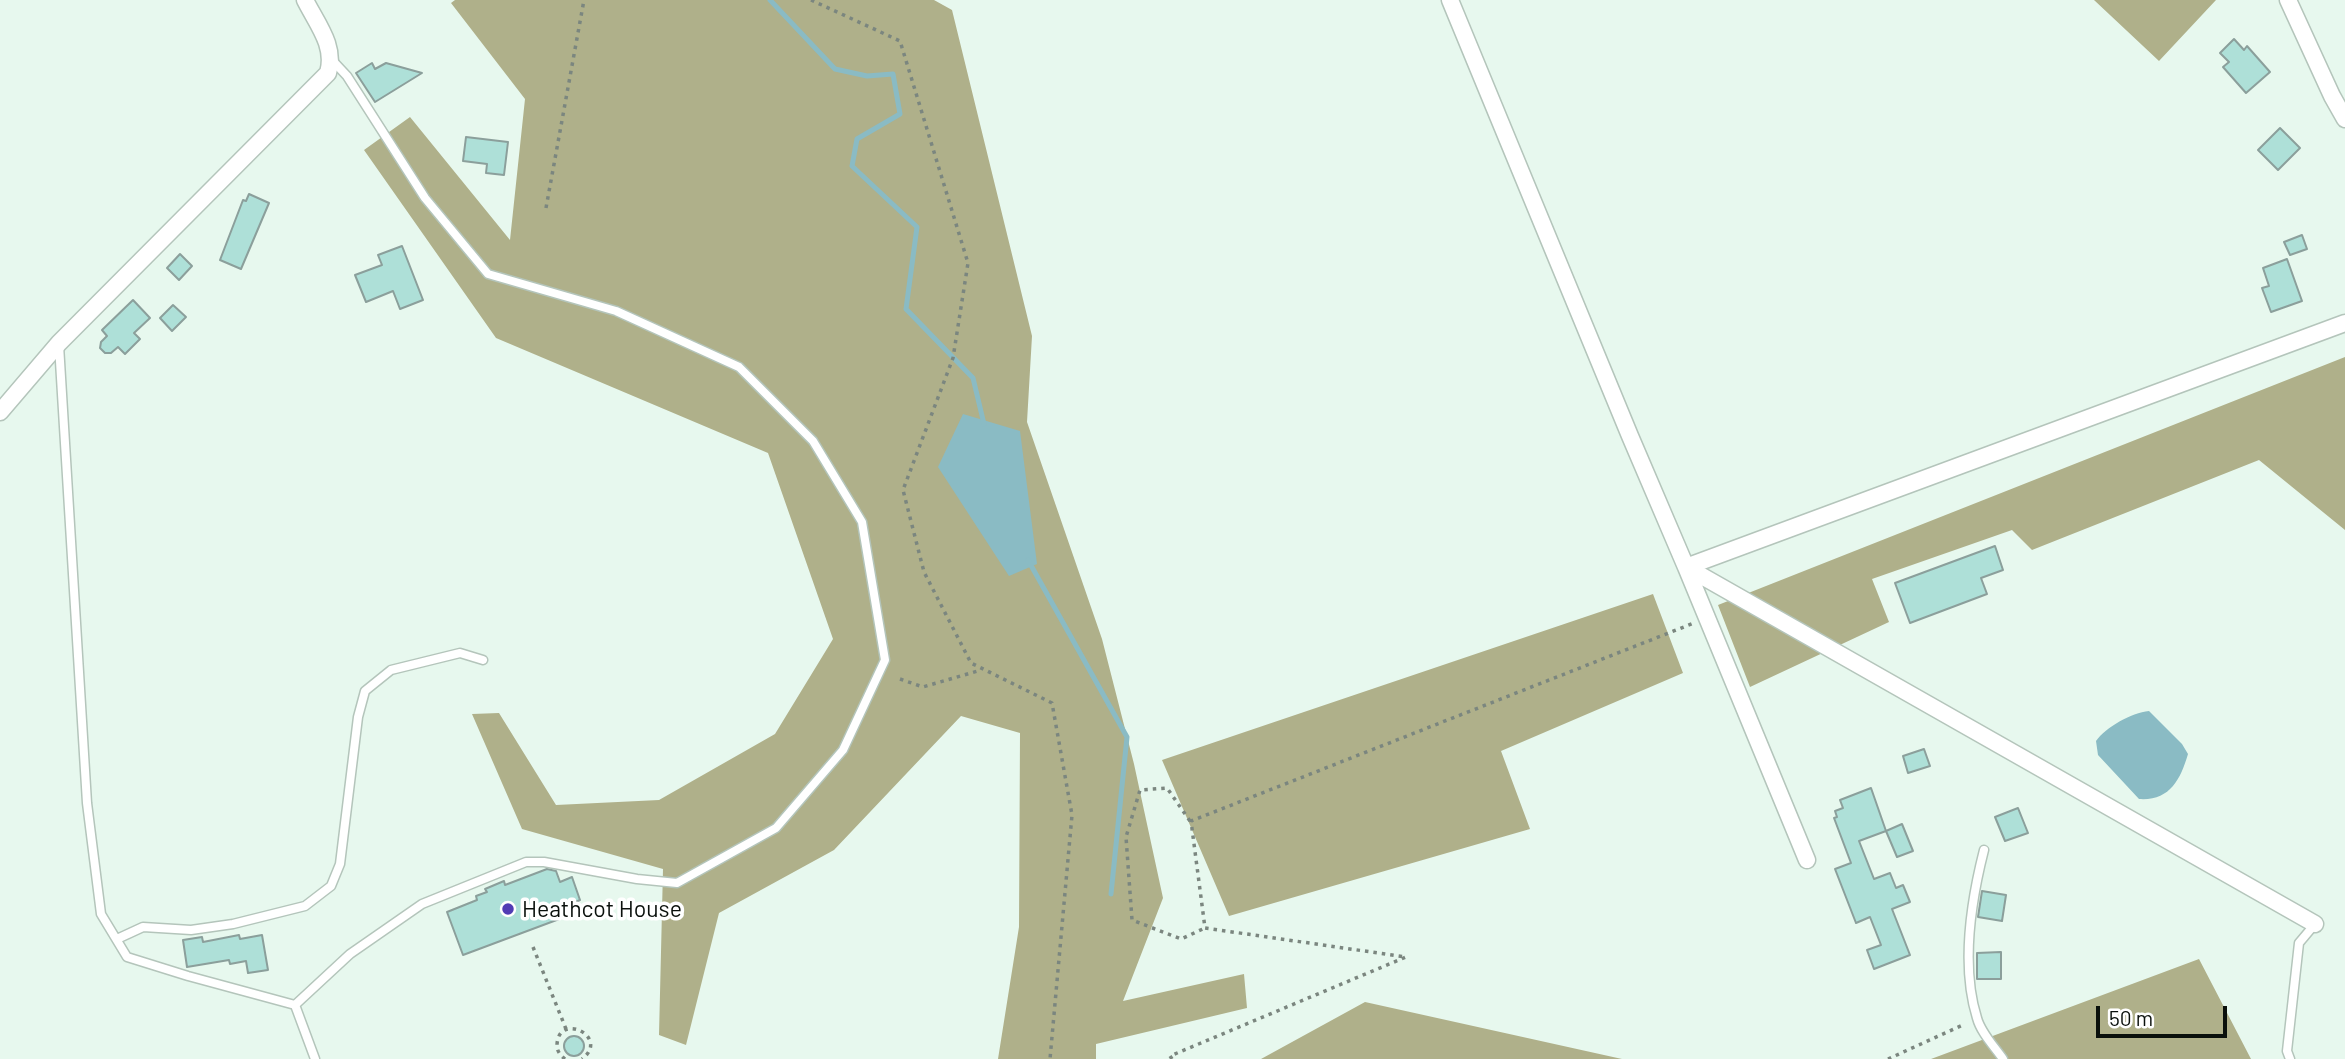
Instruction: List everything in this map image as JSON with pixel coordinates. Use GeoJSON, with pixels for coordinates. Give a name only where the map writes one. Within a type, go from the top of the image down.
{"type":"FeatureCollection","features":[{"type":"Feature","properties":{"kind":"street"},"geometry":{"type":"LineString","coordinates":[[0,412],[59,343],[328,73],[332,60],[328,44],[304,0]]}},
{"type":"Feature","properties":{"kind":"street"},"geometry":{"type":"LineString","coordinates":[[1450,0],[1807,860]]}},
{"type":"Feature","properties":{"kind":"street"},"geometry":{"type":"LineString","coordinates":[[2288,0],[2332,96],[2345,118]]}},
{"type":"Feature","properties":{"kind":"street"},"geometry":{"type":"LineString","coordinates":[[1686,568],[2345,323]]}},
{"type":"Feature","properties":{"kind":"street"},"geometry":{"type":"LineString","coordinates":[[1686,568],[2315,924]]}},
{"type":"Feature","properties":{"kind":"lane"},"geometry":{"type":"LineString","coordinates":[[295,1005],[350,954],[422,904],[526,862],[544,862],[677,883],[776,828],[843,750],[886,660],[862,522],[813,441],[739,367],[616,311],[488,274],[425,198],[347,76],[332,60]]}},
{"type":"Feature","properties":{"kind":"lane"},"geometry":{"type":"LineString","coordinates":[[59,343],[86,803],[102,914],[127,957],[295,1005]]}},
{"type":"Feature","properties":{"kind":"lane"},"geometry":{"type":"LineString","coordinates":[[117,939],[143,927],[191,930],[233,924],[305,906],[331,886],[340,864],[358,718],[365,691],[391,670],[460,653],[483,660]]}},
{"type":"Feature","properties":{"kind":"lane"},"geometry":{"type":"LineString","coordinates":[[1984,850],[1973,909],[1969,952],[1977,1018],[1984,1033],[2003,1059]]}},
{"type":"Feature","properties":{"kind":"lane"},"geometry":{"type":"LineString","coordinates":[[2290,1059],[2287,1051],[2299,943],[2315,924]]}},
{"type":"Feature","properties":{"kind":"lane"},"geometry":{"type":"LineString","coordinates":[[295,1005],[315,1059]]}},
{"type":"Feature","properties":{"kind":"path"},"geometry":{"type":"LineString","coordinates":[[546,208],[584,0]]}},
{"type":"Feature","properties":{"kind":"path"},"geometry":{"type":"LineString","coordinates":[[811,0],[900,41],[968,263],[953,358],[903,490],[924,572],[971,663],[1052,703],[1072,815],[1050,1059]]}},
{"type":"Feature","properties":{"kind":"path"},"geometry":{"type":"LineString","coordinates":[[1191,821],[1706,618]]}},
{"type":"Feature","properties":{"kind":"path"},"geometry":{"type":"LineString","coordinates":[[900,679],[923,687],[983,670]]}},
{"type":"Feature","properties":{"kind":"path"},"geometry":{"type":"LineString","coordinates":[[1169,1058],[1406,957],[1205,928],[1181,939],[1132,920],[1126,837],[1140,790],[1167,788],[1191,821],[1205,928]]}},
{"type":"Feature","properties":{"kind":"path"},"geometry":{"type":"LineString","coordinates":[[533,947],[566,1029]]}},
{"type":"Feature","properties":{"kind":"path"},"geometry":{"type":"LineString","coordinates":[[1888,1059],[1977,1018]]}},
{"type":"Feature","properties":{"kind":"path"},"geometry":{"type":"LineString","coordinates":[[565,1059],[557,1048],[559,1037],[566,1029],[574,1028],[587,1036],[589,1051],[582,1059]]}},
{"type":"Feature","properties":{"kind":"green space"},"geometry":{"type":"Polygon","coordinates":[[[455,0],[934,0],[952,10],[1032,336],[1027,422],[1102,639],[1134,764],[1163,898],[1123,1001],[1244,974],[1247,1008],[1096,1044],[1096,1059],[998,1059],[1019,927],[1020,733],[961,716],[834,850],[719,913],[686,1045],[659,1035],[663,869],[522,829],[472,714],[499,713],[556,805],[659,800],[775,734],[833,639],[768,453],[496,338],[364,150],[410,117],[510,240],[525,99],[451,3],[455,0]]]}},
{"type":"Feature","properties":{"kind":"green space"},"geometry":{"type":"Polygon","coordinates":[[[2094,0],[2216,0],[2159,61],[2094,0]]]}},
{"type":"Feature","properties":{"kind":"green space"},"geometry":{"type":"Polygon","coordinates":[[[2345,357],[2345,530],[2259,460],[2032,550],[2012,530],[1872,579],[1889,622],[1750,687],[1718,605],[2345,357]]]}},
{"type":"Feature","properties":{"kind":"green space"},"geometry":{"type":"Polygon","coordinates":[[[1653,594],[1683,673],[1501,751],[1530,829],[1229,916],[1162,760],[1653,594]]]}},
{"type":"Feature","properties":{"kind":"green space"},"geometry":{"type":"Polygon","coordinates":[[[2199,959],[2251,1059],[1931,1059],[2199,959]]]}},
{"type":"Feature","properties":{"kind":"green space"},"geometry":{"type":"Polygon","coordinates":[[[1365,1002],[1622,1059],[1261,1059],[1365,1002]]]}},
{"type":"Feature","properties":{"kind":"water"},"geometry":{"type":"Polygon","coordinates":[[[963,414],[1020,431],[1037,564],[1009,576],[938,467],[963,414]]]}},
{"type":"Feature","properties":{"kind":"water"},"geometry":{"type":"Polygon","coordinates":[[[2149,711],[2182,744],[2188,754],[2177,781],[2166,793],[2149,799],[2139,799],[2098,755],[2096,741],[2120,722],[2149,711]]]}},
{"type":"Feature","properties":{"kind":"building"},"geometry":{"type":"Polygon","coordinates":[[[2234,39],[2244,50],[2247,46],[2270,72],[2246,93],[2223,67],[2229,62],[2220,53],[2234,39]]]}},
{"type":"Feature","properties":{"kind":"building"},"geometry":{"type":"Polygon","coordinates":[[[372,63],[375,69],[386,63],[422,73],[375,102],[356,73],[372,63]]]}},
{"type":"Feature","properties":{"kind":"building"},"geometry":{"type":"Polygon","coordinates":[[[2280,128],[2300,148],[2278,170],[2258,150],[2280,128]]]}},
{"type":"Feature","properties":{"kind":"building"},"geometry":{"type":"Polygon","coordinates":[[[466,137],[508,142],[504,175],[486,173],[487,164],[463,161],[466,137]]]}},
{"type":"Feature","properties":{"kind":"building"},"geometry":{"type":"Polygon","coordinates":[[[249,194],[269,203],[241,269],[220,260],[243,200],[246,201],[249,194]]]}},
{"type":"Feature","properties":{"kind":"building"},"geometry":{"type":"Polygon","coordinates":[[[2302,235],[2307,249],[2290,255],[2284,242],[2302,235]]]}},
{"type":"Feature","properties":{"kind":"building"},"geometry":{"type":"Polygon","coordinates":[[[402,246],[423,300],[400,309],[393,291],[366,302],[355,275],[382,265],[378,255],[402,246]]]}},
{"type":"Feature","properties":{"kind":"building"},"geometry":{"type":"Polygon","coordinates":[[[180,254],[192,266],[179,280],[167,268],[180,254]]]}},
{"type":"Feature","properties":{"kind":"building"},"geometry":{"type":"Polygon","coordinates":[[[2287,259],[2302,301],[2271,312],[2262,288],[2269,286],[2263,268],[2287,259]]]}},
{"type":"Feature","properties":{"kind":"building"},"geometry":{"type":"Polygon","coordinates":[[[133,300],[150,318],[134,333],[140,339],[125,354],[118,347],[111,353],[105,353],[100,348],[101,342],[107,336],[102,330],[133,300]]]}},
{"type":"Feature","properties":{"kind":"building"},"geometry":{"type":"Polygon","coordinates":[[[173,305],[186,317],[172,331],[160,318],[173,305]]]}},
{"type":"Feature","properties":{"kind":"building"},"geometry":{"type":"Polygon","coordinates":[[[1995,546],[2003,570],[1981,578],[1987,594],[1910,623],[1895,583],[1995,546]]]}},
{"type":"Feature","properties":{"kind":"building"},"geometry":{"type":"Polygon","coordinates":[[[1924,749],[1930,766],[1908,773],[1903,756],[1924,749]]]}},
{"type":"Feature","properties":{"kind":"building"},"geometry":{"type":"Polygon","coordinates":[[[1871,788],[1886,831],[1859,841],[1874,879],[1890,873],[1896,888],[1903,885],[1910,902],[1892,909],[1910,955],[1874,969],[1867,950],[1881,945],[1870,917],[1856,923],[1835,869],[1851,863],[1834,818],[1837,817],[1835,811],[1843,808],[1840,800],[1871,788]]]}},
{"type":"Feature","properties":{"kind":"building"},"geometry":{"type":"Polygon","coordinates":[[[2018,808],[2028,833],[2005,841],[1995,817],[2018,808]]]}},
{"type":"Feature","properties":{"kind":"building"},"geometry":{"type":"Polygon","coordinates":[[[1902,824],[1913,851],[1897,857],[1886,831],[1902,824]]]}},
{"type":"Feature","properties":{"kind":"building","name":"Heathcot House"},"geometry":{"type":"Polygon","coordinates":[[[547,869],[556,871],[560,882],[572,877],[580,900],[566,906],[562,918],[463,955],[447,912],[477,900],[476,896],[487,892],[485,889],[504,881],[505,885],[547,869]]]}},
{"type":"Feature","properties":{"kind":"building"},"geometry":{"type":"Polygon","coordinates":[[[1982,891],[2006,895],[2002,921],[1978,917],[1982,891]]]}},
{"type":"Feature","properties":{"kind":"building"},"geometry":{"type":"Polygon","coordinates":[[[239,935],[240,939],[262,935],[268,970],[248,973],[246,961],[230,964],[229,960],[187,967],[183,940],[202,937],[203,942],[239,935]]]}},
{"type":"Feature","properties":{"kind":"building"},"geometry":{"type":"Polygon","coordinates":[[[2001,952],[2001,979],[1977,979],[1977,953],[2001,952]]]}},
{"type":"Feature","properties":{"kind":"building"},"geometry":{"type":"Polygon","coordinates":[[[574,1036],[581,1039],[584,1046],[581,1053],[574,1056],[567,1053],[564,1046],[567,1039],[574,1036]]]}},
{"type":"Feature","properties":{"kind":"waterway"},"geometry":{"type":"LineString","coordinates":[[770,0],[835,69],[867,76],[893,74],[900,114],[857,139],[852,166],[917,227],[906,309],[973,378],[984,424]]}},
{"type":"Feature","properties":{"kind":"waterway"},"geometry":{"type":"LineString","coordinates":[[1028,560],[1127,737],[1111,894]]}},
{"type":"Feature","properties":{"kind":"place","name":"Heathcot House"},"geometry":{"type":"Point","coordinates":[508,909]}}]}
